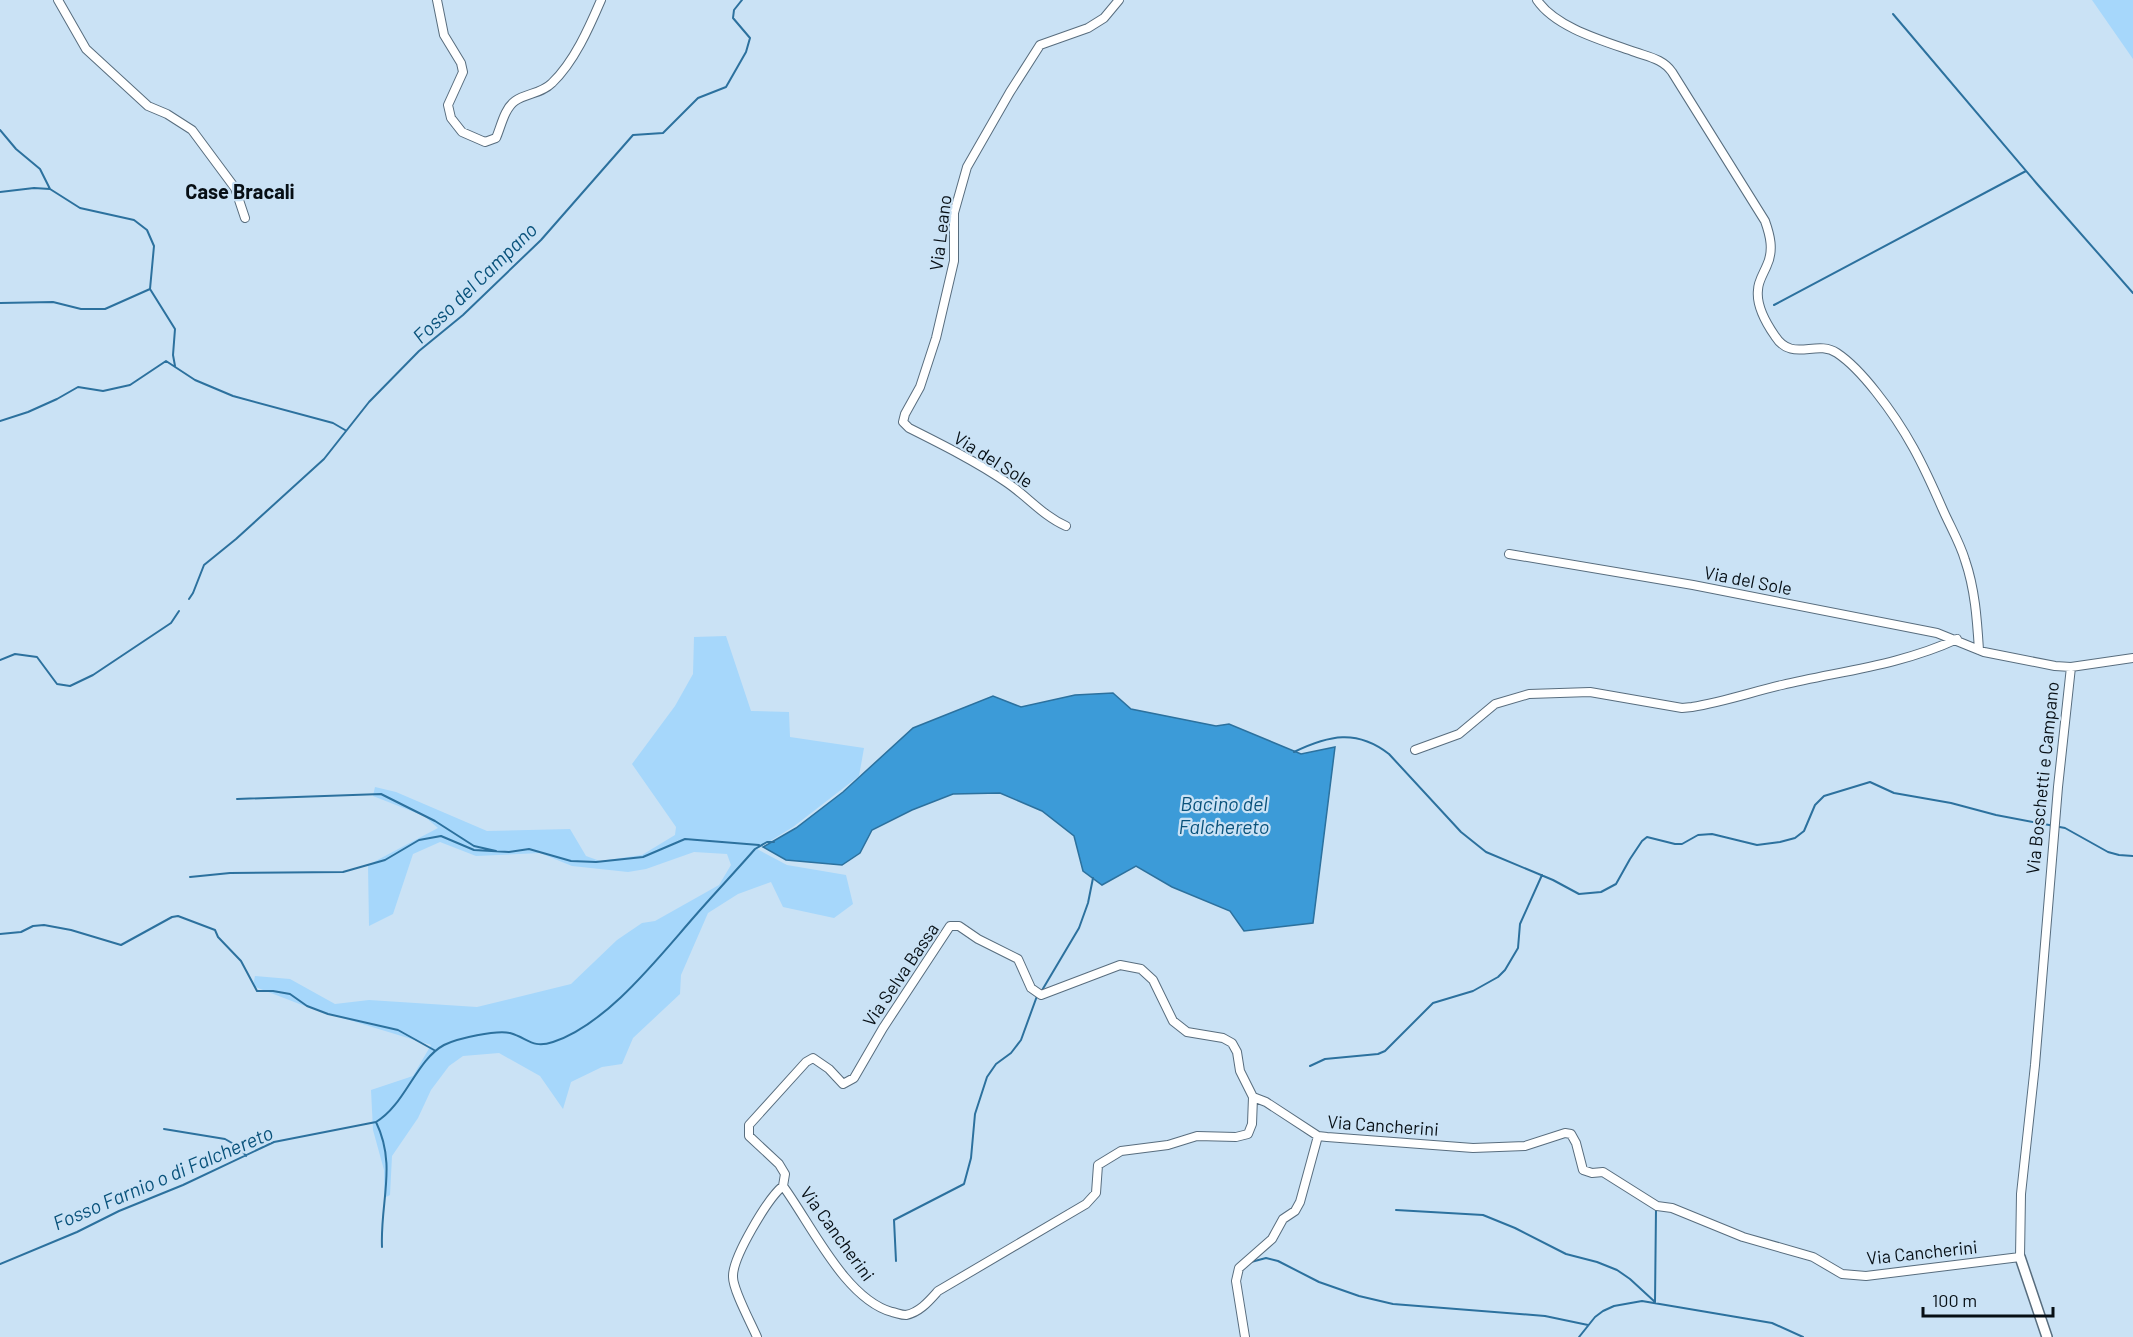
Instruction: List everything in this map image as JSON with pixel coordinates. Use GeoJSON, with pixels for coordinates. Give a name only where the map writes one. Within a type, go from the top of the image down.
{"type":"FeatureCollection","features":[{"type":"Feature","properties":{"kind":"street"},"geometry":{"type":"LineString","coordinates":[[58,0],[86,49],[148,106],[167,114],[192,130],[235,188],[245,218]]}},
{"type":"Feature","properties":{"kind":"street"},"geometry":{"type":"LineString","coordinates":[[437,0],[444,35],[461,63],[463,72],[448,105],[451,118],[462,132],[485,142],[496,138],[510,107],[516,100],[544,90],[554,81],[586,35],[601,0]]}},
{"type":"Feature","properties":{"kind":"street","name":"Via Leano"},"geometry":{"type":"LineString","coordinates":[[903,422],[920,387],[936,338],[954,261],[954,213],[967,167],[1040,45],[1088,28],[1104,18],[1119,0]]}},
{"type":"Feature","properties":{"kind":"street"},"geometry":{"type":"LineString","coordinates":[[1537,0],[1552,17],[1598,39],[1661,61],[1672,72],[1765,220],[1771,239],[1771,252],[1758,288],[1758,301],[1775,337],[1783,346],[1790,349],[1819,349],[1836,352],[1871,386],[1898,420],[1919,456],[1965,559],[1976,604],[1979,650]]}},
{"type":"Feature","properties":{"kind":"street","name":"Via del Sole"},"geometry":{"type":"LineString","coordinates":[[903,422],[909,428],[985,468],[1009,484],[1053,520],[1066,526]]}},
{"type":"Feature","properties":{"kind":"street","name":"Via del Sole"},"geometry":{"type":"LineString","coordinates":[[1509,554],[1937,633],[1957,639],[1979,650]]}},
{"type":"Feature","properties":{"kind":"street"},"geometry":{"type":"LineString","coordinates":[[1415,750],[1459,734],[1495,704],[1529,694],[1590,692],[1682,708],[1692,707],[1781,685],[1900,661],[1957,639]]}},
{"type":"Feature","properties":{"kind":"street","name":"Via Boschetti e Campano"},"geometry":{"type":"LineString","coordinates":[[1979,650],[2055,666],[2071,667],[2056,799],[2035,1065],[2021,1194],[2020,1257],[2047,1337]]}},
{"type":"Feature","properties":{"kind":"street"},"geometry":{"type":"LineString","coordinates":[[2071,667],[2133,658]]}},
{"type":"Feature","properties":{"kind":"street","name":"Via Selva Bassa"},"geometry":{"type":"LineString","coordinates":[[783,1186],[785,1174],[779,1164],[749,1136],[748,1125],[806,1062],[813,1058],[829,1069],[843,1084],[854,1078],[888,1020],[950,926],[959,926],[978,939],[1017,959],[1031,988],[1041,995],[1120,965],[1141,969],[1153,980],[1173,1021],[1187,1032],[1223,1038],[1232,1043],[1237,1052],[1240,1071],[1253,1097]]}},
{"type":"Feature","properties":{"kind":"street","name":"Via Cancherini"},"geometry":{"type":"LineString","coordinates":[[757,1337],[733,1280],[734,1265],[752,1230],[777,1191],[783,1186],[831,1258],[866,1298],[883,1310],[904,1315],[922,1308],[938,1291],[1086,1204],[1096,1192],[1098,1166],[1121,1151],[1168,1145],[1197,1136],[1236,1137],[1248,1134],[1252,1124],[1253,1097],[1266,1102],[1318,1136],[1473,1148],[1525,1146],[1565,1133],[1571,1134],[1576,1143],[1583,1170],[1592,1173],[1603,1172],[1657,1206],[1672,1208],[1743,1237],[1813,1257],[1842,1274],[1866,1276],[2020,1257]]}},
{"type":"Feature","properties":{"kind":"street"},"geometry":{"type":"LineString","coordinates":[[1245,1337],[1236,1281],[1239,1268],[1272,1239],[1283,1219],[1295,1211],[1300,1202],[1318,1136]]}},
{"type":"Feature","properties":{"kind":"shaded area"},"geometry":{"type":"Polygon","coordinates":[[[2092,0],[2133,0],[2133,59],[2092,0]]]}},
{"type":"Feature","properties":{"kind":"shaded area"},"geometry":{"type":"Polygon","coordinates":[[[726,636],[751,711],[789,712],[790,737],[864,748],[859,776],[793,827],[757,849],[787,865],[846,875],[853,904],[834,918],[783,907],[771,882],[738,894],[708,913],[681,975],[680,994],[633,1038],[622,1064],[602,1067],[571,1082],[563,1109],[540,1076],[499,1053],[463,1056],[449,1066],[431,1090],[418,1118],[392,1156],[390,1195],[384,1198],[384,1170],[373,1130],[371,1090],[413,1076],[431,1045],[310,1008],[253,986],[255,976],[290,979],[335,1004],[369,1000],[477,1007],[571,984],[617,940],[642,923],[655,921],[719,885],[731,865],[727,854],[694,852],[646,869],[628,872],[572,866],[540,853],[476,856],[440,842],[413,854],[393,914],[369,926],[368,865],[438,828],[424,816],[373,796],[375,787],[396,792],[487,831],[570,829],[586,856],[600,861],[642,855],[675,835],[676,827],[632,764],[675,706],[693,674],[694,637],[726,636]]]}},
{"type":"Feature","properties":{"kind":"water","name":"Bacino del Falchereto"},"geometry":{"type":"Polygon","coordinates":[[[1113,693],[1131,709],[1216,726],[1229,724],[1301,754],[1335,747],[1313,923],[1244,931],[1230,911],[1172,887],[1136,866],[1102,885],[1083,871],[1074,836],[1042,811],[1000,793],[953,794],[912,810],[872,830],[860,853],[842,865],[786,860],[763,847],[796,828],[843,792],[913,728],[993,696],[1021,707],[1075,695],[1113,693]]]}},
{"type":"Feature","properties":{"kind":"waterway","name":"Fosso del Campano"},"geometry":{"type":"LineString","coordinates":[[189,599],[204,565],[324,459],[369,402],[419,351],[463,315],[541,240],[633,135],[663,133],[698,98],[726,87],[746,52],[750,38],[733,18],[734,10],[742,0]]}},
{"type":"Feature","properties":{"kind":"waterway"},"geometry":{"type":"LineString","coordinates":[[1893,14],[2133,293]]}},
{"type":"Feature","properties":{"kind":"waterway"},"geometry":{"type":"LineString","coordinates":[[0,130],[16,149],[40,169],[50,189],[80,208],[134,220],[147,230],[154,246],[150,289],[175,329],[173,355],[175,366]]}},
{"type":"Feature","properties":{"kind":"waterway"},"geometry":{"type":"LineString","coordinates":[[1774,305],[2026,171]]}},
{"type":"Feature","properties":{"kind":"waterway"},"geometry":{"type":"LineString","coordinates":[[0,192],[34,188],[50,189]]}},
{"type":"Feature","properties":{"kind":"waterway"},"geometry":{"type":"LineString","coordinates":[[0,303],[53,302],[81,309],[105,309],[150,289]]}},
{"type":"Feature","properties":{"kind":"waterway"},"geometry":{"type":"LineString","coordinates":[[0,421],[28,412],[78,387],[103,391],[130,385],[166,361],[195,380],[233,396],[333,423],[345,430]]}},
{"type":"Feature","properties":{"kind":"waterway","name":"Fosso del Campano"},"geometry":{"type":"LineString","coordinates":[[0,660],[15,654],[37,657],[57,684],[70,686],[93,675],[171,623],[179,611]]}},
{"type":"Feature","properties":{"kind":"waterway","name":"Fosso Farnio o di Falchereto"},"geometry":{"type":"LineString","coordinates":[[1294,752],[1319,742],[1343,737],[1366,741],[1377,746],[1389,754],[1461,832],[1486,852],[1553,880],[1579,894],[1601,892],[1616,884],[1630,859],[1647,837],[1675,844],[1682,844],[1698,835],[1712,834],[1757,845],[1780,842],[1795,838],[1804,831],[1815,805],[1824,796],[1870,782],[1894,793],[2065,828],[2108,852],[2133,856]]}},
{"type":"Feature","properties":{"kind":"waterway"},"geometry":{"type":"LineString","coordinates":[[237,799],[381,794],[435,821],[474,846],[496,851]]}},
{"type":"Feature","properties":{"kind":"waterway","name":"Fosso Farnio o di Falchereto"},"geometry":{"type":"LineString","coordinates":[[190,877],[230,873],[343,872],[385,860],[419,840],[441,836],[474,850],[509,852],[529,849],[571,861],[596,862],[643,857],[685,839],[759,845]]}},
{"type":"Feature","properties":{"kind":"waterway","name":"Fosso Farnio o di Falchereto"},"geometry":{"type":"LineString","coordinates":[[0,1264],[183,1185],[274,1142],[376,1122],[395,1105],[434,1052],[450,1042],[477,1035],[504,1032],[535,1044],[546,1044],[573,1033],[611,1006],[648,970],[755,849],[767,842],[774,842]]}},
{"type":"Feature","properties":{"kind":"waterway"},"geometry":{"type":"LineString","coordinates":[[1310,1066],[1325,1059],[1378,1054],[1385,1051],[1433,1003],[1473,991],[1498,977],[1518,948],[1520,924],[1542,875]]}},
{"type":"Feature","properties":{"kind":"waterway"},"geometry":{"type":"LineString","coordinates":[[1041,992],[1079,928],[1088,903],[1093,878]]}},
{"type":"Feature","properties":{"kind":"waterway"},"geometry":{"type":"LineString","coordinates":[[0,934],[21,932],[33,926],[44,925],[71,930],[121,945],[172,917],[178,916],[215,930],[218,937],[241,961],[257,991],[290,994],[307,1006],[328,1014],[398,1030],[434,1050]]}},
{"type":"Feature","properties":{"kind":"waterway"},"geometry":{"type":"LineString","coordinates":[[896,1261],[894,1220],[964,1184],[971,1158],[975,1114],[987,1077],[996,1064],[1011,1053],[1021,1040],[1037,996]]}},
{"type":"Feature","properties":{"kind":"waterway"},"geometry":{"type":"LineString","coordinates":[[376,1122],[386,1153],[387,1169],[382,1247]]}},
{"type":"Feature","properties":{"kind":"waterway"},"geometry":{"type":"LineString","coordinates":[[164,1129],[225,1139],[239,1147],[246,1156]]}},
{"type":"Feature","properties":{"kind":"waterway"},"geometry":{"type":"LineString","coordinates":[[1655,1302],[1656,1209]]}},
{"type":"Feature","properties":{"kind":"waterway"},"geometry":{"type":"LineString","coordinates":[[1396,1210],[1483,1215],[1515,1228],[1566,1254],[1617,1270],[1655,1302]]}},
{"type":"Feature","properties":{"kind":"waterway"},"geometry":{"type":"LineString","coordinates":[[1251,1262],[1266,1258],[1278,1261],[1319,1282],[1359,1296],[1393,1304],[1545,1316],[1588,1325]]}},
{"type":"Feature","properties":{"kind":"waterway"},"geometry":{"type":"LineString","coordinates":[[1579,1337],[1595,1317],[1603,1311],[1614,1306],[1642,1301],[1772,1323],[1803,1337]]}},
{"type":"Feature","properties":{"kind":"district","name":"Case Bracali"},"geometry":{"type":"Point","coordinates":[240,192]}}]}
